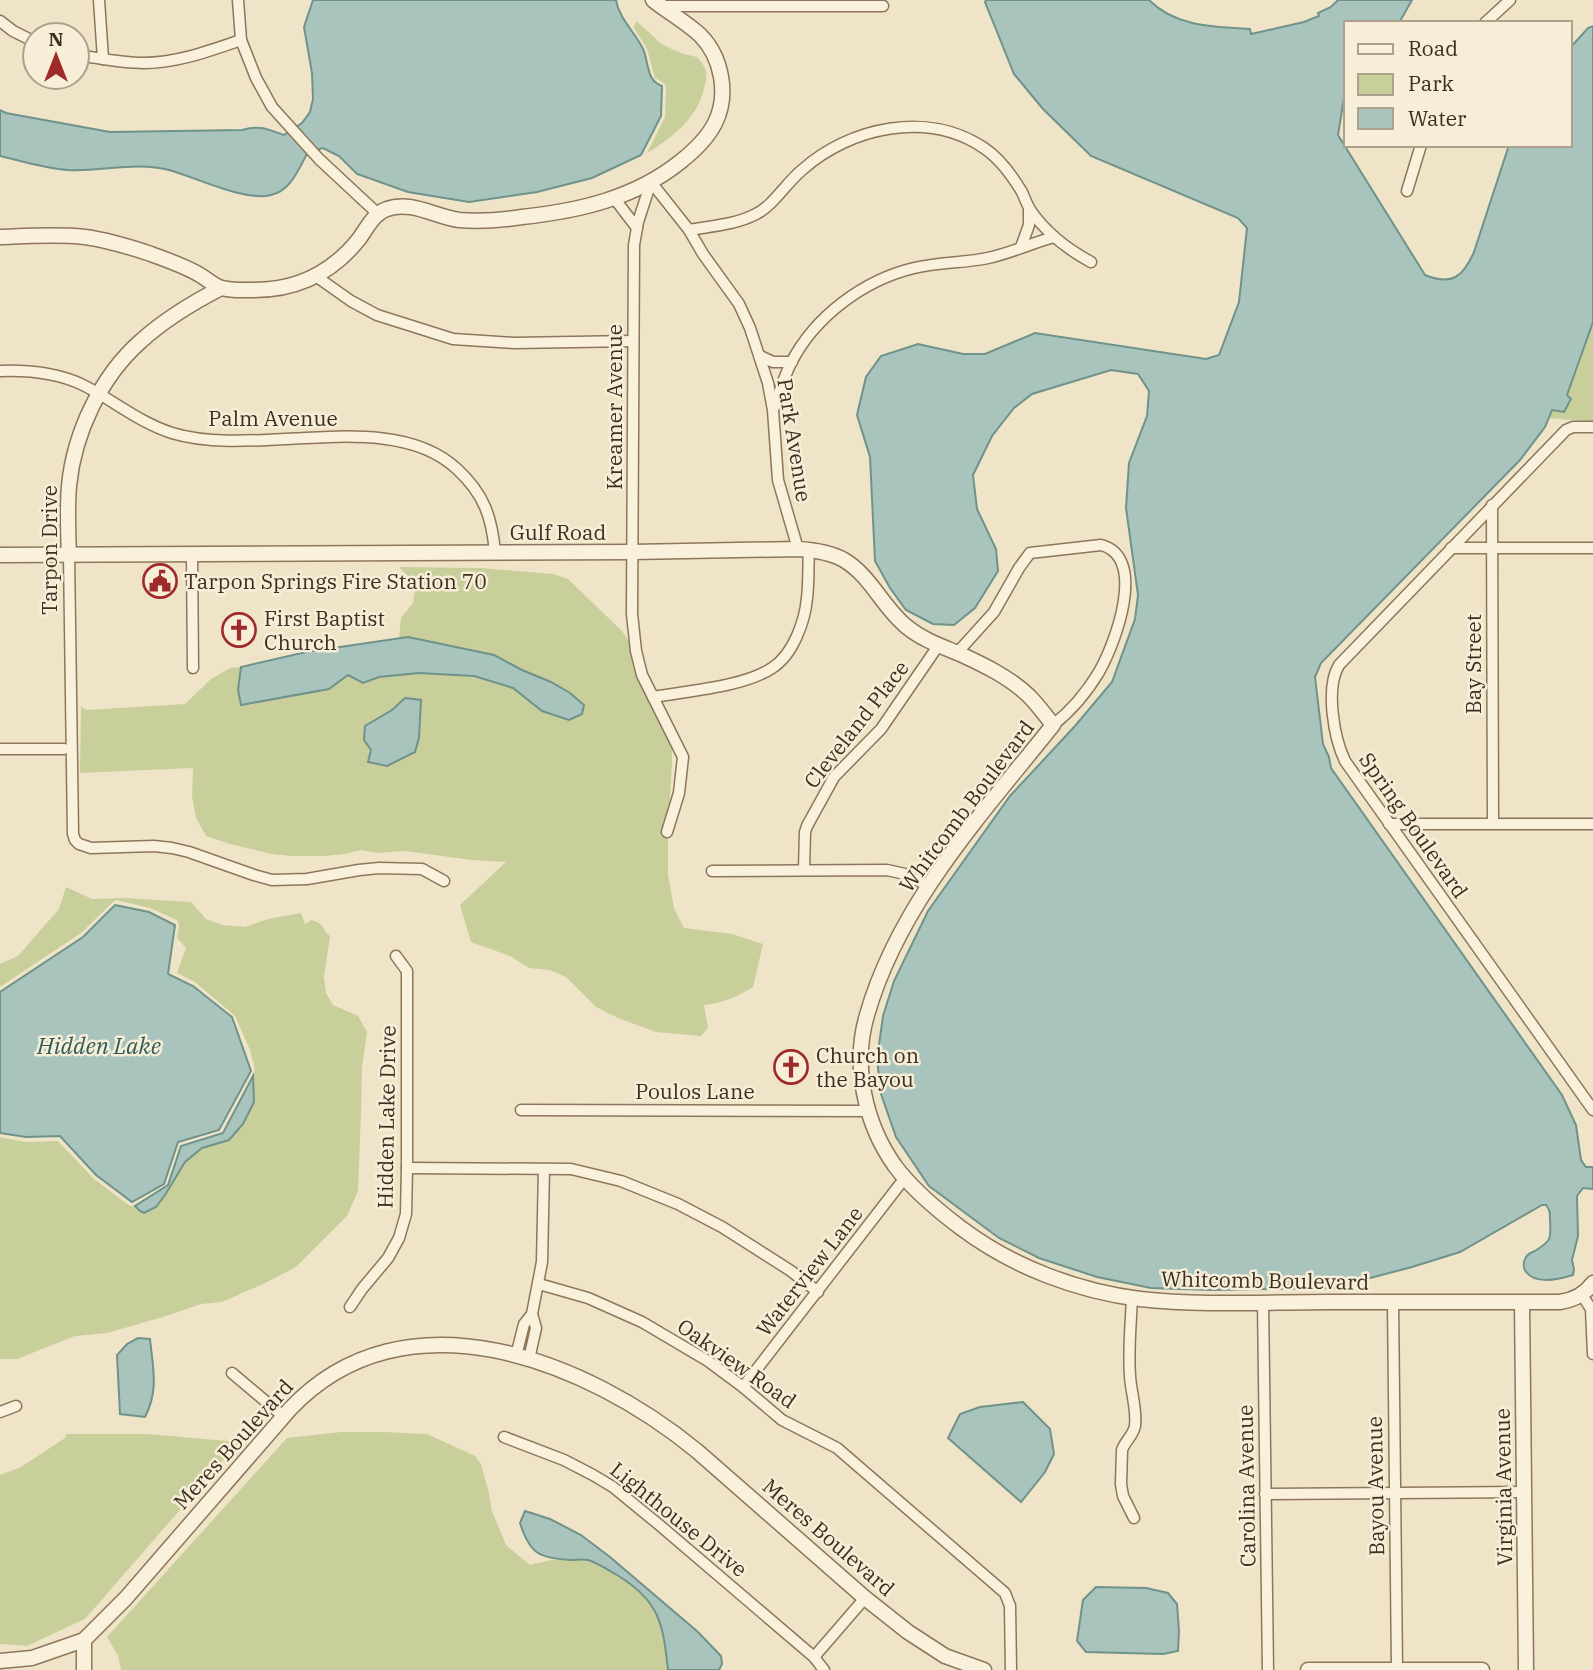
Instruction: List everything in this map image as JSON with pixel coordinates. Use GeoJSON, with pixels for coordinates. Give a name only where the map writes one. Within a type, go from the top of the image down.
{"type":"FeatureCollection","features":[{"type":"Feature","properties":{"kind":"street"},"geometry":{"type":"LineString","coordinates":[[99,0],[103,59]]}},
{"type":"Feature","properties":{"kind":"street"},"geometry":{"type":"LineString","coordinates":[[238,0],[241,40],[264,94],[285,123],[377,214]]}},
{"type":"Feature","properties":{"kind":"street"},"geometry":{"type":"LineString","coordinates":[[1487,21],[1510,0]]}},
{"type":"Feature","properties":{"kind":"street"},"geometry":{"type":"LineString","coordinates":[[657,3],[883,6]]}},
{"type":"Feature","properties":{"kind":"street"},"geometry":{"type":"LineString","coordinates":[[0,237],[84,237],[161,258],[198,274],[221,288],[268,290],[317,277],[347,253],[377,214],[387,209],[411,207],[457,219],[477,221],[570,210],[614,198],[650,182],[701,144],[720,110],[720,72],[710,48],[698,33],[657,3]]}},
{"type":"Feature","properties":{"kind":"street"},"geometry":{"type":"LineString","coordinates":[[0,22],[21,35]]}},
{"type":"Feature","properties":{"kind":"street"},"geometry":{"type":"LineString","coordinates":[[91,57],[143,63],[163,61],[194,56],[241,40]]}},
{"type":"Feature","properties":{"kind":"street"},"geometry":{"type":"LineString","coordinates":[[689,230],[730,223],[759,213],[801,170],[836,146],[870,134],[911,126],[926,127],[968,140],[986,149],[1016,183],[1029,208],[1054,237],[1069,250],[1091,262]]}},
{"type":"Feature","properties":{"kind":"street"},"geometry":{"type":"LineString","coordinates":[[1407,191],[1421,147]]}},
{"type":"Feature","properties":{"kind":"street","name":"Kreamer Avenue"},"geometry":{"type":"LineString","coordinates":[[650,182],[634,245],[632,614],[642,675],[683,758],[679,793],[667,832]]}},
{"type":"Feature","properties":{"kind":"street","name":"Park Avenue"},"geometry":{"type":"LineString","coordinates":[[650,182],[689,230],[739,304],[750,328],[768,383],[778,480],[803,549],[808,596],[800,629],[771,670],[733,684],[653,697]]}},
{"type":"Feature","properties":{"kind":"street"},"geometry":{"type":"LineString","coordinates":[[614,198],[637,228]]}},
{"type":"Feature","properties":{"kind":"street"},"geometry":{"type":"LineString","coordinates":[[1021,247],[1029,225],[1029,208]]}},
{"type":"Feature","properties":{"kind":"street"},"geometry":{"type":"LineString","coordinates":[[772,410],[792,362],[811,334],[846,299],[868,286],[912,268],[989,258],[1054,237]]}},
{"type":"Feature","properties":{"kind":"street"},"geometry":{"type":"LineString","coordinates":[[317,277],[376,315],[453,339],[514,343],[633,341]]}},
{"type":"Feature","properties":{"kind":"street","name":"Tarpon Drive"},"geometry":{"type":"LineString","coordinates":[[221,288],[175,314],[139,342],[99,395],[82,429],[72,467],[68,501],[75,840],[90,848],[172,848],[272,880],[307,879],[379,868],[422,869],[444,881]]}},
{"type":"Feature","properties":{"kind":"street"},"geometry":{"type":"LineString","coordinates":[[760,356],[777,363],[792,362]]}},
{"type":"Feature","properties":{"kind":"street","name":"Palm Avenue"},"geometry":{"type":"LineString","coordinates":[[0,371],[61,377],[85,386],[151,424],[190,437],[251,440],[378,437],[430,450],[453,464],[472,482],[490,516],[495,553]]}},
{"type":"Feature","properties":{"kind":"street","name":"Spring Boulevard"},"geometry":{"type":"LineString","coordinates":[[1593,427],[1573,427],[1566,430],[1339,665],[1331,685],[1336,735],[1345,761],[1593,1110]]}},
{"type":"Feature","properties":{"kind":"street","name":"Bay Street"},"geometry":{"type":"LineString","coordinates":[[1492,505],[1493,823]]}},
{"type":"Feature","properties":{"kind":"street","name":"Whitcomb Boulevard"},"geometry":{"type":"LineString","coordinates":[[957,653],[994,612],[1014,575],[1030,553],[1105,545],[1120,558],[1125,577],[1121,620],[1099,672],[1073,707],[1053,725],[957,845],[910,916],[872,997],[862,1044],[863,1086],[880,1141],[904,1179],[958,1226],[1001,1254],[1035,1270],[1099,1292],[1197,1302],[1522,1303],[1565,1302],[1582,1295]]}},
{"type":"Feature","properties":{"kind":"street"},"geometry":{"type":"LineString","coordinates":[[1451,548],[1593,548]]}},
{"type":"Feature","properties":{"kind":"street","name":"Gulf Road"},"geometry":{"type":"LineString","coordinates":[[0,555],[803,549],[830,554],[846,561],[863,577],[897,619],[918,635],[991,670],[1018,687],[1053,725]]}},
{"type":"Feature","properties":{"kind":"street"},"geometry":{"type":"LineString","coordinates":[[192,555],[193,668]]}},
{"type":"Feature","properties":{"kind":"street","name":"Cleveland Place"},"geometry":{"type":"LineString","coordinates":[[804,869],[805,832],[831,781],[881,729],[938,646]]}},
{"type":"Feature","properties":{"kind":"street"},"geometry":{"type":"LineString","coordinates":[[0,749],[64,749]]}},
{"type":"Feature","properties":{"kind":"street"},"geometry":{"type":"LineString","coordinates":[[1390,824],[1593,824]]}},
{"type":"Feature","properties":{"kind":"street"},"geometry":{"type":"LineString","coordinates":[[712,871],[890,870],[929,886]]}},
{"type":"Feature","properties":{"kind":"street","name":"Hidden Lake Drive"},"geometry":{"type":"LineString","coordinates":[[350,1307],[388,1258],[399,1238],[406,1214],[407,971],[396,956]]}},
{"type":"Feature","properties":{"kind":"street","name":"Poulos Lane"},"geometry":{"type":"LineString","coordinates":[[521,1110],[869,1111]]}},
{"type":"Feature","properties":{"kind":"street"},"geometry":{"type":"LineString","coordinates":[[407,1168],[583,1171],[621,1181],[678,1204],[722,1227],[791,1271],[818,1292]]}},
{"type":"Feature","properties":{"kind":"street"},"geometry":{"type":"LineString","coordinates":[[523,1357],[536,1328],[532,1314],[543,1254],[544,1169]]}},
{"type":"Feature","properties":{"kind":"street","name":"Waterview Lane"},"geometry":{"type":"LineString","coordinates":[[743,1387],[904,1179]]}},
{"type":"Feature","properties":{"kind":"street"},"geometry":{"type":"LineString","coordinates":[[1593,1283],[1582,1295],[1591,1309],[1593,1354]]}},
{"type":"Feature","properties":{"kind":"street","name":"Oakview Road"},"geometry":{"type":"LineString","coordinates":[[539,1284],[588,1298],[642,1322],[708,1361],[782,1420],[832,1445],[867,1473],[1003,1590],[1010,1606],[1011,1670]]}},
{"type":"Feature","properties":{"kind":"street"},"geometry":{"type":"LineString","coordinates":[[1132,1297],[1130,1374],[1135,1426],[1132,1435],[1123,1445],[1121,1484],[1123,1496],[1135,1518]]}},
{"type":"Feature","properties":{"kind":"street","name":"Carolina Avenue"},"geometry":{"type":"LineString","coordinates":[[1262,1302],[1268,1670]]}},
{"type":"Feature","properties":{"kind":"street","name":"Bayou Avenue"},"geometry":{"type":"LineString","coordinates":[[1393,1302],[1397,1669]]}},
{"type":"Feature","properties":{"kind":"street","name":"Virginia Avenue"},"geometry":{"type":"LineString","coordinates":[[1522,1303],[1526,1670]]}},
{"type":"Feature","properties":{"kind":"street","name":"Meres Boulevard"},"geometry":{"type":"LineString","coordinates":[[0,1661],[32,1658],[83,1640],[126,1598],[283,1416],[302,1396],[325,1379],[354,1363],[382,1353],[412,1346],[449,1344],[523,1357],[595,1385],[635,1407],[672,1431],[908,1632],[951,1659],[984,1670]]}},
{"type":"Feature","properties":{"kind":"street"},"geometry":{"type":"LineString","coordinates":[[232,1373],[283,1416]]}},
{"type":"Feature","properties":{"kind":"street"},"geometry":{"type":"LineString","coordinates":[[0,1412],[16,1406]]}},
{"type":"Feature","properties":{"kind":"street","name":"Lighthouse Drive"},"geometry":{"type":"LineString","coordinates":[[504,1437],[564,1460],[613,1487],[814,1657],[824,1670]]}},
{"type":"Feature","properties":{"kind":"street"},"geometry":{"type":"LineString","coordinates":[[1265,1494],[1525,1492]]}},
{"type":"Feature","properties":{"kind":"street"},"geometry":{"type":"LineString","coordinates":[[814,1657],[865,1598]]}},
{"type":"Feature","properties":{"kind":"street"},"geometry":{"type":"LineString","coordinates":[[83,1640],[84,1670]]}},
{"type":"Feature","properties":{"kind":"street"},"geometry":{"type":"LineString","coordinates":[[1308,1670],[1482,1670]]}},
{"type":"Feature","properties":{"kind":"green space"},"geometry":{"type":"Polygon","coordinates":[[[636,21],[662,44],[697,57],[706,73],[701,99],[690,118],[666,141],[647,153],[665,117],[666,87],[655,78],[647,49],[634,28],[636,21]]]}},
{"type":"Feature","properties":{"kind":"green space"},"geometry":{"type":"Polygon","coordinates":[[[1593,322],[1593,422],[1548,418],[1567,395],[1593,322]]]}},
{"type":"Feature","properties":{"kind":"green space"},"geometry":{"type":"Polygon","coordinates":[[[399,567],[480,568],[553,574],[568,579],[622,631],[631,645],[637,677],[672,743],[669,811],[661,835],[668,838],[668,874],[674,908],[684,928],[732,934],[763,944],[753,987],[730,999],[704,1005],[708,1028],[701,1036],[656,1032],[618,1018],[596,1007],[566,977],[550,970],[529,968],[510,956],[471,942],[460,905],[506,862],[404,851],[379,853],[361,850],[324,856],[271,854],[206,836],[196,818],[192,796],[193,768],[80,773],[81,706],[86,710],[185,704],[211,679],[230,668],[241,667],[238,690],[242,705],[329,689],[348,675],[363,683],[379,677],[419,673],[474,676],[513,688],[542,711],[570,693],[494,655],[408,637],[399,639],[401,618],[413,603],[415,588],[399,567]],[[405,698],[392,710],[365,726],[364,740],[371,750],[369,762],[387,766],[415,752],[405,698]]]}},
{"type":"Feature","properties":{"kind":"green space"},"geometry":{"type":"Polygon","coordinates":[[[66,887],[92,899],[191,902],[206,919],[222,925],[245,927],[268,919],[301,913],[305,924],[311,920],[321,925],[330,936],[324,977],[326,993],[333,1005],[358,1016],[367,1032],[362,1068],[358,1191],[347,1216],[296,1267],[263,1284],[222,1302],[201,1304],[107,1333],[75,1336],[17,1359],[0,1359],[0,1137],[25,1142],[58,1141],[94,1179],[144,1213],[156,1207],[185,1162],[202,1148],[229,1140],[254,1102],[255,1070],[250,1050],[235,1016],[195,982],[177,973],[186,948],[177,938],[177,920],[150,908],[116,900],[81,933],[0,987],[0,964],[18,956],[59,909],[66,887]]]}},
{"type":"Feature","properties":{"kind":"green space"},"geometry":{"type":"Polygon","coordinates":[[[341,1432],[427,1434],[475,1456],[481,1464],[492,1511],[506,1545],[530,1565],[559,1559],[582,1559],[598,1564],[627,1581],[645,1596],[657,1612],[664,1633],[668,1670],[121,1670],[118,1656],[107,1637],[287,1438],[341,1432]]]}},
{"type":"Feature","properties":{"kind":"green space"},"geometry":{"type":"Polygon","coordinates":[[[66,1434],[147,1434],[239,1442],[85,1619],[27,1646],[0,1644],[0,1475],[21,1467],[65,1438],[66,1434]]]}},
{"type":"Feature","properties":{"kind":"water"},"geometry":{"type":"Polygon","coordinates":[[[313,0],[616,0],[620,13],[643,49],[653,80],[662,86],[661,116],[641,155],[592,178],[537,192],[469,202],[408,192],[357,174],[339,156],[323,148],[308,152],[294,178],[284,189],[278,193],[260,196],[234,192],[157,167],[68,170],[0,156],[0,110],[110,132],[259,128],[284,135],[302,123],[310,112],[313,99],[312,73],[304,27],[313,0]]]}},
{"type":"Feature","properties":{"kind":"water"},"geometry":{"type":"Polygon","coordinates":[[[1149,0],[1183,21],[1250,29],[1251,34],[1304,22],[1319,16],[1318,13],[1338,0],[1412,0],[1400,21],[1344,21],[1344,98],[1338,135],[1425,275],[1442,280],[1456,277],[1470,261],[1508,147],[1572,147],[1572,46],[1593,26],[1593,322],[1567,395],[1571,399],[1564,412],[1552,410],[1545,427],[1520,460],[1321,663],[1315,677],[1323,744],[1331,768],[1562,1095],[1576,1125],[1581,1160],[1586,1167],[1593,1167],[1593,1189],[1583,1188],[1577,1196],[1578,1236],[1572,1260],[1573,1275],[1542,1280],[1530,1276],[1525,1270],[1526,1257],[1545,1244],[1550,1235],[1550,1212],[1546,1205],[1542,1205],[1460,1252],[1332,1288],[1151,1288],[1097,1277],[1039,1258],[999,1238],[929,1186],[896,1137],[881,1094],[877,1059],[883,1016],[894,981],[928,911],[1010,796],[1112,682],[1135,619],[1138,595],[1126,508],[1129,463],[1147,416],[1149,391],[1138,374],[1111,370],[1032,394],[1014,408],[992,436],[973,475],[977,509],[996,549],[998,571],[975,608],[954,625],[933,624],[906,610],[875,561],[870,457],[857,415],[866,377],[881,356],[918,344],[963,354],[985,354],[1035,333],[1206,359],[1219,355],[1239,302],[1247,228],[1238,218],[1091,156],[1043,109],[1014,74],[985,2],[1149,0]]]}},
{"type":"Feature","properties":{"kind":"water"},"geometry":{"type":"Polygon","coordinates":[[[408,637],[494,655],[570,693],[584,705],[582,714],[569,720],[542,711],[513,688],[474,676],[419,673],[379,677],[363,683],[348,675],[329,689],[241,705],[238,690],[241,667],[306,652],[408,637]]]}},
{"type":"Feature","properties":{"kind":"water"},"geometry":{"type":"Polygon","coordinates":[[[405,698],[421,700],[419,738],[415,752],[387,766],[368,762],[371,750],[364,740],[365,726],[392,710],[405,698]]]}},
{"type":"Feature","properties":{"kind":"water","name":"Hidden Lake"},"geometry":{"type":"Polygon","coordinates":[[[115,905],[149,912],[175,925],[168,974],[193,986],[232,1017],[251,1071],[219,1130],[178,1142],[164,1184],[132,1202],[96,1175],[60,1136],[26,1137],[0,1133],[0,992],[83,937],[115,905]]]}},
{"type":"Feature","properties":{"kind":"water"},"geometry":{"type":"Polygon","coordinates":[[[253,1076],[254,1102],[243,1124],[229,1140],[202,1148],[185,1162],[156,1207],[144,1213],[140,1211],[135,1206],[168,1185],[181,1146],[223,1133],[253,1076]]]}},
{"type":"Feature","properties":{"kind":"water"},"geometry":{"type":"Polygon","coordinates":[[[138,1338],[150,1339],[153,1369],[154,1388],[145,1417],[120,1414],[117,1355],[127,1344],[138,1338]]]}},
{"type":"Feature","properties":{"kind":"water"},"geometry":{"type":"Polygon","coordinates":[[[1023,1402],[1050,1429],[1054,1454],[1045,1472],[1021,1502],[948,1438],[960,1414],[980,1407],[1023,1402]]]}},
{"type":"Feature","properties":{"kind":"water"},"geometry":{"type":"Polygon","coordinates":[[[525,1511],[550,1519],[581,1535],[610,1557],[698,1632],[721,1656],[722,1664],[719,1670],[668,1670],[661,1627],[651,1604],[631,1585],[592,1561],[552,1558],[538,1553],[528,1542],[520,1523],[525,1511]]]}},
{"type":"Feature","properties":{"kind":"water"},"geometry":{"type":"Polygon","coordinates":[[[1096,1587],[1146,1588],[1168,1593],[1177,1604],[1178,1651],[1163,1654],[1086,1652],[1077,1641],[1083,1600],[1096,1587]]]}},
{"type":"Feature","properties":{"kind":"place","name":"Tarpon Springs Fire Station 70"},"geometry":{"type":"Point","coordinates":[160,581]}},
{"type":"Feature","properties":{"kind":"place","name":"First Baptist Church"},"geometry":{"type":"Point","coordinates":[239,630]}},
{"type":"Feature","properties":{"kind":"place","name":"Church on the Bayou"},"geometry":{"type":"Point","coordinates":[791,1067]}}]}
